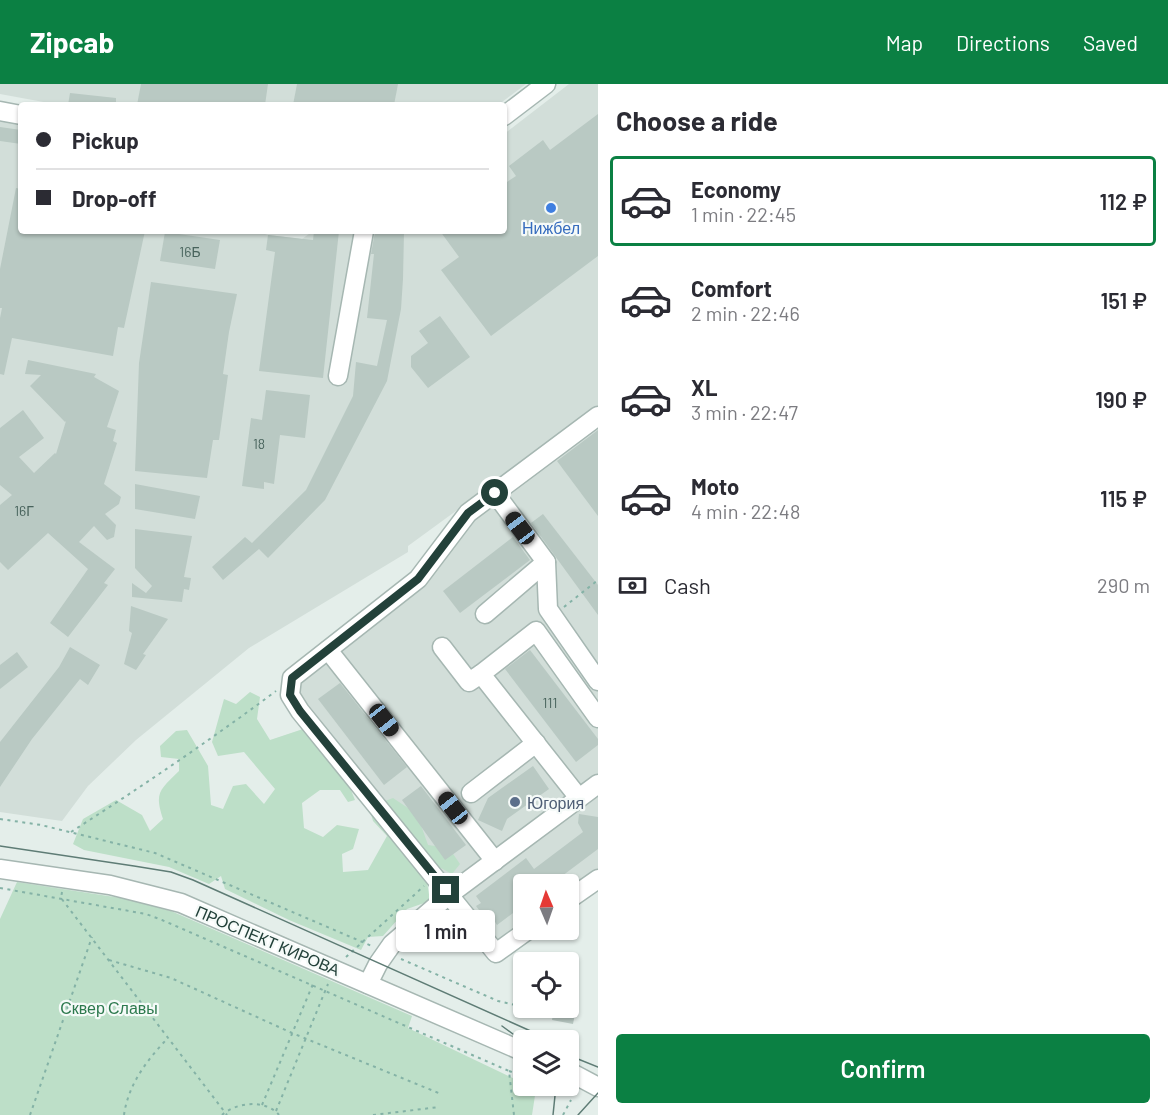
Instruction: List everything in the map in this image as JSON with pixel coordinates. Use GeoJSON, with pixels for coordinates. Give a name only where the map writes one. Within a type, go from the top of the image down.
{"type":"FeatureCollection","features":[{"type":"Feature","properties":{"kind":"street"},"geometry":{"type":"LineString","coordinates":[[507,114],[546,84]]}},
{"type":"Feature","properties":{"kind":"street"},"geometry":{"type":"LineString","coordinates":[[0,111],[18,113]]}},
{"type":"Feature","properties":{"kind":"street"},"geometry":{"type":"LineString","coordinates":[[338,376],[363,234]]}},
{"type":"Feature","properties":{"kind":"street"},"geometry":{"type":"LineString","coordinates":[[513,940],[496,952],[300,711],[290,695],[292,678],[418,579],[468,513],[598,416]]}},
{"type":"Feature","properties":{"kind":"street"},"geometry":{"type":"LineString","coordinates":[[495,493],[546,562],[548,609],[598,681]]}},
{"type":"Feature","properties":{"kind":"street"},"geometry":{"type":"LineString","coordinates":[[485,614],[546,562]]}},
{"type":"Feature","properties":{"kind":"street"},"geometry":{"type":"LineString","coordinates":[[442,647],[469,682],[536,631],[598,718]]}},
{"type":"Feature","properties":{"kind":"street"},"geometry":{"type":"LineString","coordinates":[[328,650],[495,861]]}},
{"type":"Feature","properties":{"kind":"street"},"geometry":{"type":"LineString","coordinates":[[481,674],[579,798]]}},
{"type":"Feature","properties":{"kind":"street"},"geometry":{"type":"LineString","coordinates":[[471,793],[536,743]]}},
{"type":"Feature","properties":{"kind":"street"},"geometry":{"type":"LineString","coordinates":[[368,984],[386,952],[450,894],[598,784]]}},
{"type":"Feature","properties":{"kind":"street","name":"ПРОСПЕКТ КИРОВА"},"geometry":{"type":"LineString","coordinates":[[0,869],[110,885],[181,903],[513,1047]]}},
{"type":"Feature","properties":{"kind":"street"},"geometry":{"type":"LineString","coordinates":[[579,892],[598,879]]}},
{"type":"Feature","properties":{"kind":"street"},"geometry":{"type":"LineString","coordinates":[[579,1077],[598,1087]]}},
{"type":"Feature","properties":{"kind":"path"},"geometry":{"type":"LineString","coordinates":[[553,616],[598,580]]}},
{"type":"Feature","properties":{"kind":"path"},"geometry":{"type":"LineString","coordinates":[[70,832],[151,782],[292,678]]}},
{"type":"Feature","properties":{"kind":"path"},"geometry":{"type":"LineString","coordinates":[[0,819],[41,825],[162,856],[498,1001],[513,1005]]}},
{"type":"Feature","properties":{"kind":"path"},"geometry":{"type":"LineString","coordinates":[[343,960],[435,876]]}},
{"type":"Feature","properties":{"kind":"path"},"geometry":{"type":"LineString","coordinates":[[0,888],[146,914],[313,984],[513,1072]]}},
{"type":"Feature","properties":{"kind":"path"},"geometry":{"type":"LineString","coordinates":[[61,898],[225,1114],[242,1105],[262,1105],[276,1111],[279,1115]]}},
{"type":"Feature","properties":{"kind":"path"},"geometry":{"type":"LineString","coordinates":[[30,1115],[92,937]]}},
{"type":"Feature","properties":{"kind":"path"},"geometry":{"type":"LineString","coordinates":[[110,960],[171,978],[292,1033],[441,1094]]}},
{"type":"Feature","properties":{"kind":"path"},"geometry":{"type":"LineString","coordinates":[[262,1105],[313,984]]}},
{"type":"Feature","properties":{"kind":"path"},"geometry":{"type":"LineString","coordinates":[[276,1111],[325,990]]}},
{"type":"Feature","properties":{"kind":"path"},"geometry":{"type":"LineString","coordinates":[[124,1115],[135,1081],[151,1056],[167,1039]]}},
{"type":"Feature","properties":{"kind":"path"},"geometry":{"type":"LineString","coordinates":[[509,1071],[514,1115]]}},
{"type":"Feature","properties":{"kind":"path"},"geometry":{"type":"LineString","coordinates":[[563,1115],[571,1100]]}},
{"type":"Feature","properties":{"kind":"path"},"geometry":{"type":"LineString","coordinates":[[374,1115],[439,1107]]}},
{"type":"Feature","properties":{"kind":"shaded area"},"geometry":{"type":"Polygon","coordinates":[[[0,84],[526,84],[502,102],[44,102],[0,94],[0,84]]]}},
{"type":"Feature","properties":{"kind":"shaded area"},"geometry":{"type":"Polygon","coordinates":[[[569,84],[598,84],[598,879],[579,893],[579,874],[513,874],[513,939],[496,953],[300,711],[292,678],[418,579],[497,481],[408,546],[408,552],[249,648],[136,740],[88,786],[62,821],[0,812],[0,116],[18,119],[18,234],[265,234],[302,239],[309,234],[507,234],[507,132],[569,84]]]}},
{"type":"Feature","properties":{"kind":"green space"},"geometry":{"type":"Polygon","coordinates":[[[250,692],[260,697],[257,719],[270,740],[303,729],[343,770],[355,800],[348,802],[340,790],[320,790],[302,803],[304,828],[323,837],[337,825],[359,829],[353,849],[342,854],[343,872],[368,870],[387,836],[373,821],[369,807],[393,798],[417,814],[428,845],[449,848],[460,864],[452,874],[437,866],[426,875],[430,901],[407,909],[383,936],[368,937],[361,950],[289,920],[225,889],[221,876],[209,884],[169,867],[84,850],[73,844],[83,819],[116,800],[142,815],[150,831],[163,819],[159,797],[163,787],[179,771],[179,759],[161,757],[160,746],[176,731],[187,730],[208,766],[211,805],[223,809],[233,786],[246,784],[264,804],[275,789],[244,752],[218,756],[212,742],[224,699],[236,704],[250,692]]]}},
{"type":"Feature","properties":{"kind":"green space","name":"Сквер Славы"},"geometry":{"type":"Polygon","coordinates":[[[17,882],[121,898],[171,911],[412,1016],[408,1028],[513,1078],[513,1096],[535,1096],[532,1115],[0,1115],[0,919],[17,882]]]}},
{"type":"Feature","properties":{"kind":"building"},"geometry":{"type":"Polygon","coordinates":[[[141,84],[268,84],[265,102],[138,102],[141,84]]]}},
{"type":"Feature","properties":{"kind":"building"},"geometry":{"type":"Polygon","coordinates":[[[297,84],[398,84],[395,102],[294,102],[297,84]]]}},
{"type":"Feature","properties":{"kind":"building"},"geometry":{"type":"Polygon","coordinates":[[[70,93],[116,98],[116,102],[68,102],[70,93]]]}},
{"type":"Feature","properties":{"kind":"building","name":"Нижбел"},"geometry":{"type":"Polygon","coordinates":[[[598,114],[598,256],[491,336],[441,270],[459,257],[442,234],[507,234],[507,182],[516,176],[509,166],[543,140],[550,150],[598,114]]]}},
{"type":"Feature","properties":{"kind":"building"},"geometry":{"type":"Polygon","coordinates":[[[0,127],[18,130],[18,144],[0,141],[0,127]]]}},
{"type":"Feature","properties":{"kind":"building"},"geometry":{"type":"Polygon","coordinates":[[[16,188],[18,188],[18,234],[144,234],[124,328],[118,327],[113,356],[12,338],[4,375],[0,374],[2,308],[0,308],[0,269],[16,188]]]}},
{"type":"Feature","properties":{"kind":"building"},"geometry":{"type":"Polygon","coordinates":[[[165,234],[220,240],[215,269],[160,261],[165,234]]]}},
{"type":"Feature","properties":{"kind":"building"},"geometry":{"type":"Polygon","coordinates":[[[314,234],[339,234],[323,378],[259,371],[275,252],[266,250],[268,235],[313,240],[314,234]]]}},
{"type":"Feature","properties":{"kind":"building"},"geometry":{"type":"Polygon","coordinates":[[[375,234],[404,234],[401,309],[387,381],[325,500],[268,558],[259,549],[223,580],[212,567],[245,537],[252,543],[306,490],[353,396],[356,362],[377,366],[387,320],[367,318],[374,254],[371,254],[375,234]]]}},
{"type":"Feature","properties":{"kind":"building"},"geometry":{"type":"Polygon","coordinates":[[[151,282],[237,294],[223,374],[228,375],[219,440],[213,440],[207,478],[135,471],[139,363],[151,282]]]}},
{"type":"Feature","properties":{"kind":"building"},"geometry":{"type":"Polygon","coordinates":[[[440,316],[470,357],[428,388],[411,367],[411,356],[428,343],[419,331],[440,316]]]}},
{"type":"Feature","properties":{"kind":"building"},"geometry":{"type":"Polygon","coordinates":[[[28,360],[96,374],[94,377],[119,391],[107,427],[116,430],[113,441],[117,443],[104,484],[121,497],[119,504],[105,514],[116,525],[114,537],[107,540],[94,526],[79,542],[115,569],[104,583],[108,585],[68,637],[50,623],[88,569],[48,533],[8,570],[0,562],[0,505],[12,495],[0,485],[0,428],[23,410],[44,438],[19,457],[34,473],[56,454],[66,421],[30,386],[41,375],[25,374],[28,360]]]}},
{"type":"Feature","properties":{"kind":"building"},"geometry":{"type":"Polygon","coordinates":[[[266,390],[310,395],[305,438],[280,435],[274,484],[264,482],[264,489],[242,486],[251,418],[262,420],[266,390]]]}},
{"type":"Feature","properties":{"kind":"building"},"geometry":{"type":"Polygon","coordinates":[[[598,430],[598,516],[557,461],[598,430]]]}},
{"type":"Feature","properties":{"kind":"building"},"geometry":{"type":"Polygon","coordinates":[[[135,484],[200,496],[195,519],[135,509],[135,484]]]}},
{"type":"Feature","properties":{"kind":"building"},"geometry":{"type":"Polygon","coordinates":[[[543,514],[598,585],[598,615],[531,523],[543,514]]]}},
{"type":"Feature","properties":{"kind":"building"},"geometry":{"type":"Polygon","coordinates":[[[135,529],[192,536],[184,577],[191,578],[189,590],[184,589],[182,602],[132,597],[132,583],[146,593],[152,586],[135,568],[135,529]]]}},
{"type":"Feature","properties":{"kind":"building"},"geometry":{"type":"Polygon","coordinates":[[[513,537],[530,560],[460,613],[443,591],[513,537]]]}},
{"type":"Feature","properties":{"kind":"building"},"geometry":{"type":"Polygon","coordinates":[[[131,606],[168,619],[143,654],[146,655],[136,670],[124,664],[132,633],[129,631],[131,606]]]}},
{"type":"Feature","properties":{"kind":"building"},"geometry":{"type":"Polygon","coordinates":[[[70,647],[100,665],[88,685],[80,679],[32,739],[0,787],[0,742],[59,667],[70,647]]]}},
{"type":"Feature","properties":{"kind":"building"},"geometry":{"type":"Polygon","coordinates":[[[530,650],[598,739],[598,745],[576,762],[505,669],[530,650]]]}},
{"type":"Feature","properties":{"kind":"building"},"geometry":{"type":"Polygon","coordinates":[[[17,652],[28,667],[0,689],[0,665],[17,652]]]}},
{"type":"Feature","properties":{"kind":"building"},"geometry":{"type":"Polygon","coordinates":[[[340,683],[407,767],[384,785],[318,699],[340,683]]]}},
{"type":"Feature","properties":{"kind":"building"},"geometry":{"type":"Polygon","coordinates":[[[533,766],[549,789],[507,819],[502,831],[478,820],[488,798],[533,766]]]}},
{"type":"Feature","properties":{"kind":"building"},"geometry":{"type":"Polygon","coordinates":[[[421,786],[466,845],[445,860],[402,800],[421,786]]]}},
{"type":"Feature","properties":{"kind":"building"},"geometry":{"type":"Polygon","coordinates":[[[579,814],[598,817],[598,849],[565,874],[513,874],[513,913],[497,925],[490,914],[485,918],[476,906],[481,903],[476,896],[526,858],[534,869],[583,832],[578,823],[579,814]]]}},
{"type":"Feature","properties":{"kind":"building"},"geometry":{"type":"Polygon","coordinates":[[[552,1018],[574,1018],[573,1024],[552,1020],[552,1018]]]}},
{"type":"Feature","properties":{"kind":"tram line"},"geometry":{"type":"LineString","coordinates":[[0,846],[171,872],[528,1030]]}},
{"type":"Feature","properties":{"kind":"tram line"},"geometry":{"type":"LineString","coordinates":[[502,1026],[513,1034]]}},
{"type":"Feature","properties":{"kind":"tram line"},"geometry":{"type":"LineString","coordinates":[[579,1059],[598,1067]]}},
{"type":"Feature","properties":{"kind":"tram line"},"geometry":{"type":"LineString","coordinates":[[578,1115],[598,1093]]}},
{"type":"Feature","properties":{"kind":"tram line"},"geometry":{"type":"LineString","coordinates":[[553,1115],[555,1096]]}},
{"type":"Feature","properties":{"kind":"place","name":"Нижбел"},"geometry":{"type":"Point","coordinates":[551,208]}},
{"type":"Feature","properties":{"kind":"place","name":"Югория"},"geometry":{"type":"Point","coordinates":[515,802]}},
{"type":"Feature","properties":{"kind":"route"},"geometry":{"type":"LineString","coordinates":[[446,890],[300,711],[290,695],[292,678],[418,579],[468,513],[495,493]]}}]}
